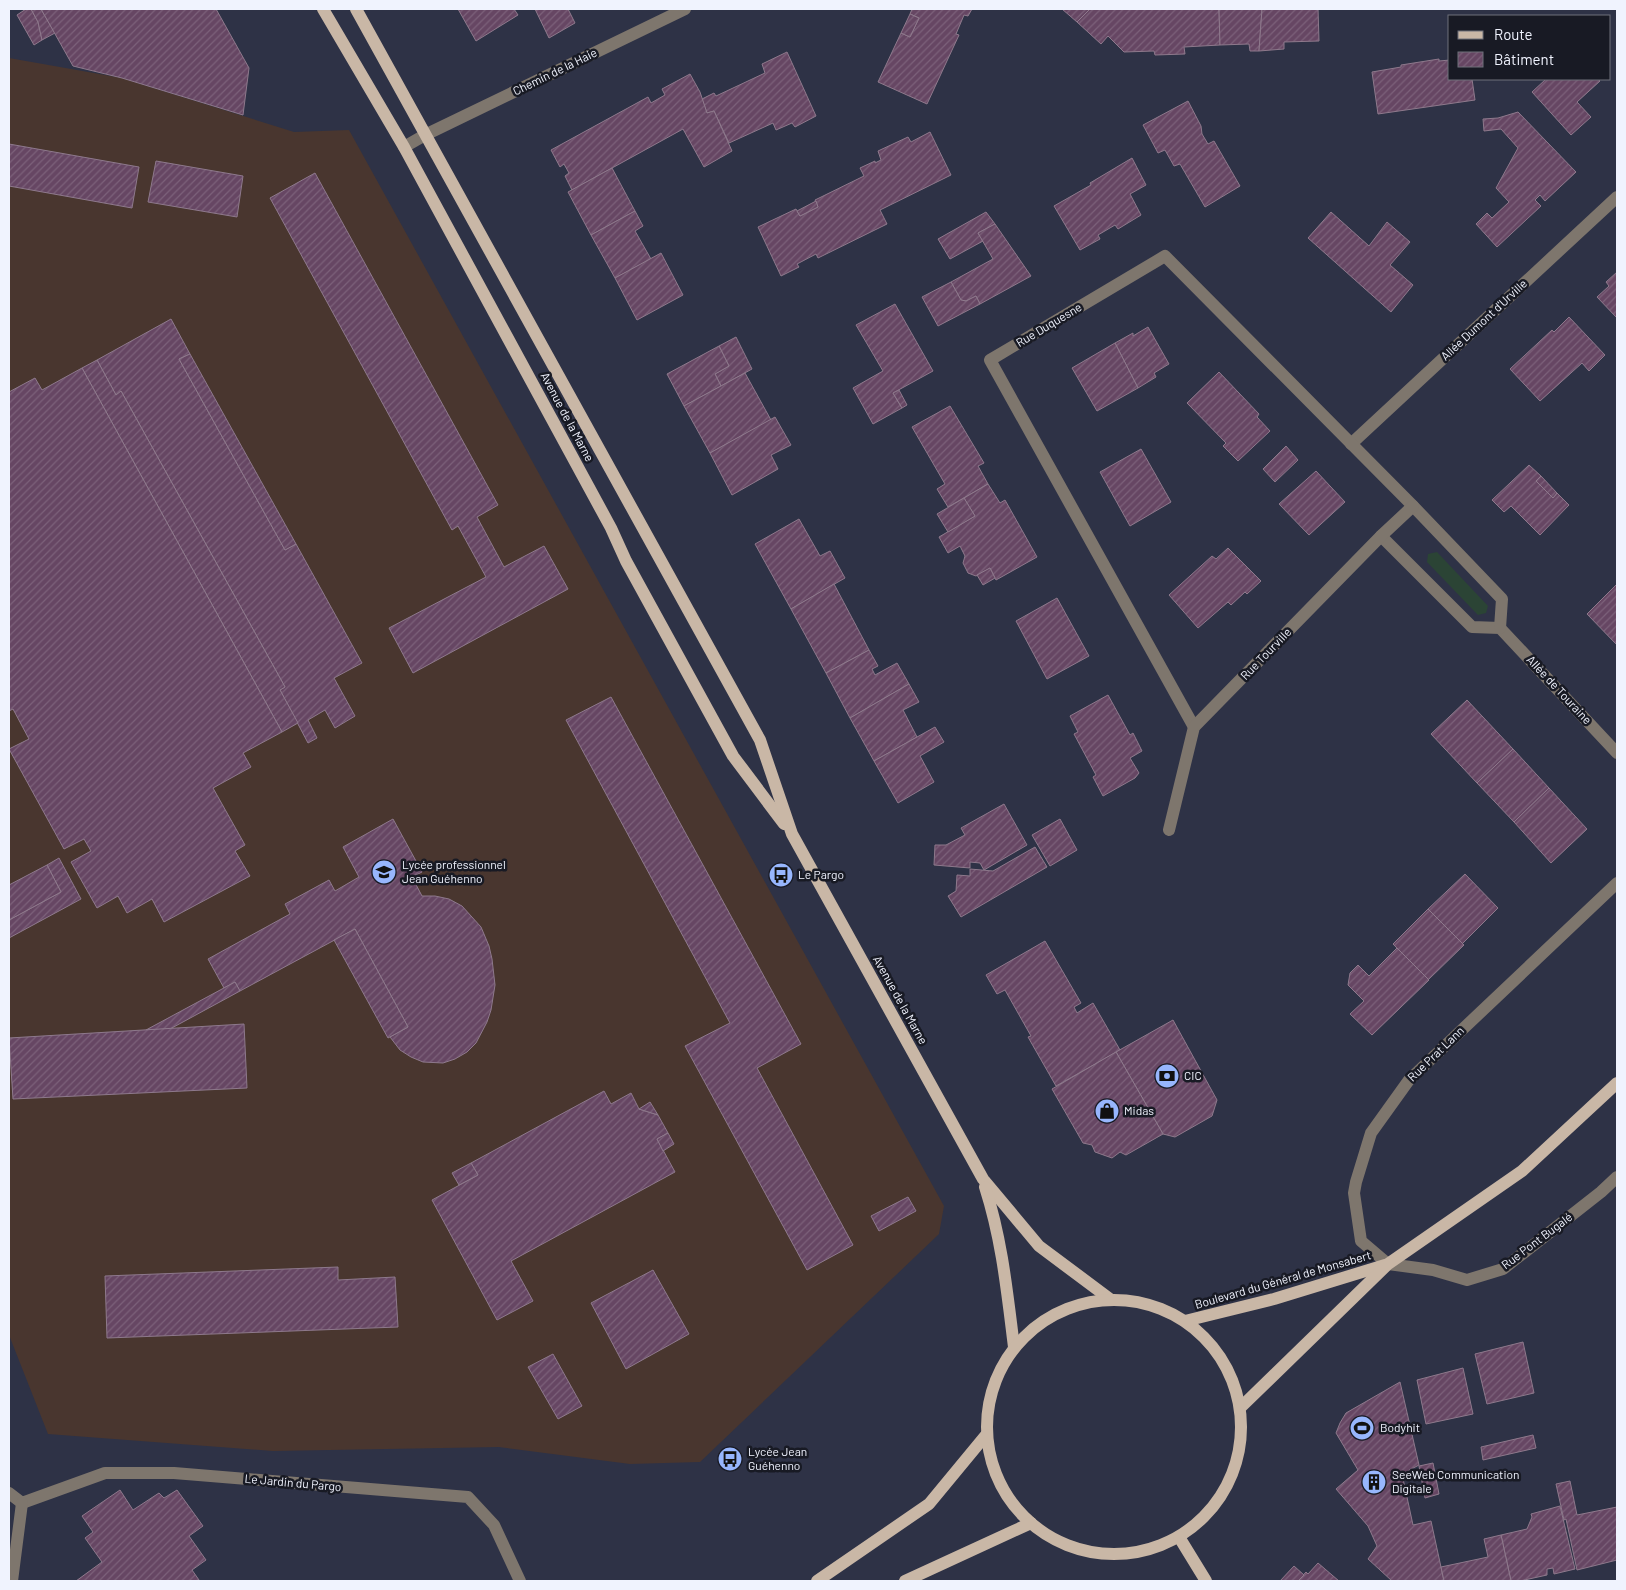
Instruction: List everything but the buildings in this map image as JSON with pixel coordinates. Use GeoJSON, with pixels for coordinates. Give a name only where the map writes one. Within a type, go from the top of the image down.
{"type":"FeatureCollection","features":[{"type":"Feature","properties":{"kind":"main road","name":"Avenue de la Marne"},"geometry":{"type":"LineString","coordinates":[[324,9],[404,147],[607,519],[626,561],[733,756],[792,834],[983,1179],[996,1218],[1003,1257],[1014,1347]]}},
{"type":"Feature","properties":{"kind":"main road","name":"Avenue de la Marne"},"geometry":{"type":"LineString","coordinates":[[356,9],[760,740],[792,834]]}},
{"type":"Feature","properties":{"kind":"main road","name":"Boulevard du Général de Monsabert"},"geometry":{"type":"LineString","coordinates":[[1240,1408],[1388,1264],[1522,1171],[1617,1083]]}},
{"type":"Feature","properties":{"kind":"main road","name":"Avenue de la Marne"},"geometry":{"type":"LineString","coordinates":[[983,1179],[1039,1246],[1110,1299]]}},
{"type":"Feature","properties":{"kind":"main road","name":"Boulevard du Général de Monsabert"},"geometry":{"type":"LineString","coordinates":[[1185,1321],[1274,1299],[1388,1264]]}},
{"type":"Feature","properties":{"kind":"main road"},"geometry":{"type":"LineString","coordinates":[[1110,1299],[1150,1304],[1185,1321],[1211,1344],[1230,1374],[1240,1408],[1240,1446],[1229,1482],[1208,1513],[1179,1536],[1142,1552],[1103,1554],[1065,1544],[1031,1524],[1008,1498],[993,1468],[986,1435],[991,1391],[1000,1368],[1014,1347],[1041,1322],[1074,1305],[1110,1299]]}},
{"type":"Feature","properties":{"kind":"main road"},"geometry":{"type":"LineString","coordinates":[[817,1581],[929,1504],[986,1435]]}},
{"type":"Feature","properties":{"kind":"main road"},"geometry":{"type":"LineString","coordinates":[[906,1581],[1031,1524]]}},
{"type":"Feature","properties":{"kind":"main road"},"geometry":{"type":"LineString","coordinates":[[1179,1536],[1206,1581]]}},
{"type":"Feature","properties":{"kind":"street","name":"Chemin de la Haie"},"geometry":{"type":"LineString","coordinates":[[404,147],[424,135],[685,9]]}},
{"type":"Feature","properties":{"kind":"street","name":"Allée Dumont d'Urville"},"geometry":{"type":"LineString","coordinates":[[1351,444],[1617,197]]}},
{"type":"Feature","properties":{"kind":"street","name":"Rue Duquesne"},"geometry":{"type":"LineString","coordinates":[[1194,727],[990,360],[1165,256],[1413,506]]}},
{"type":"Feature","properties":{"kind":"street","name":"Rue Tourville"},"geometry":{"type":"LineString","coordinates":[[1194,727],[1381,536],[1413,506]]}},
{"type":"Feature","properties":{"kind":"street"},"geometry":{"type":"LineString","coordinates":[[1381,536],[1472,627],[1500,628],[1502,599],[1413,506]]}},
{"type":"Feature","properties":{"kind":"street","name":"Allée de Touraine"},"geometry":{"type":"LineString","coordinates":[[1500,628],[1617,753]]}},
{"type":"Feature","properties":{"kind":"street"},"geometry":{"type":"LineString","coordinates":[[1169,830],[1194,727]]}},
{"type":"Feature","properties":{"kind":"street","name":"Rue Prat Lann"},"geometry":{"type":"LineString","coordinates":[[1388,1264],[1361,1241],[1354,1193],[1371,1133],[1409,1080],[1617,883]]}},
{"type":"Feature","properties":{"kind":"street","name":"Rue Pont Bugalé"},"geometry":{"type":"LineString","coordinates":[[1388,1264],[1433,1270],[1467,1280],[1503,1269],[1601,1192],[1617,1177]]}},
{"type":"Feature","properties":{"kind":"street","name":"Le Jardin du Pargo"},"geometry":{"type":"LineString","coordinates":[[22,1503],[105,1473],[174,1473],[468,1497],[494,1525],[520,1581]]}},
{"type":"Feature","properties":{"kind":"street"},"geometry":{"type":"LineString","coordinates":[[9,1493],[22,1503],[12,1581]]}},
{"type":"Feature","properties":{"kind":"shaded area","name":"Lycée professionnel Jean Guéhenno"},"geometry":{"type":"Polygon","coordinates":[[[9,58],[122,78],[294,132],[349,130],[944,1206],[939,1234],[700,1462],[630,1464],[499,1447],[273,1451],[48,1434],[9,1335],[9,58]]]}},
{"type":"Feature","properties":{"kind":"green space"},"geometry":{"type":"Polygon","coordinates":[[[1437,552],[1488,606],[1486,613],[1478,615],[1427,562],[1428,554],[1437,552]]]}},
{"type":"Feature","properties":{"kind":"place","name":"Lycée professionnel Jean Guéhenno"},"geometry":{"type":"Point","coordinates":[384,872]}},
{"type":"Feature","properties":{"kind":"place","name":"Le Pargo"},"geometry":{"type":"Point","coordinates":[781,875]}},
{"type":"Feature","properties":{"kind":"place","name":"CIC"},"geometry":{"type":"Point","coordinates":[1167,1076]}},
{"type":"Feature","properties":{"kind":"place","name":"Midas"},"geometry":{"type":"Point","coordinates":[1107,1111]}},
{"type":"Feature","properties":{"kind":"place","name":"Bodyhit"},"geometry":{"type":"Point","coordinates":[1362,1428]}},
{"type":"Feature","properties":{"kind":"place","name":"Lycée Jean Guéhenno"},"geometry":{"type":"Point","coordinates":[730,1459]}},
{"type":"Feature","properties":{"kind":"place","name":"SeeWeb Communication Digitale"},"geometry":{"type":"Point","coordinates":[1374,1482]}}]}
